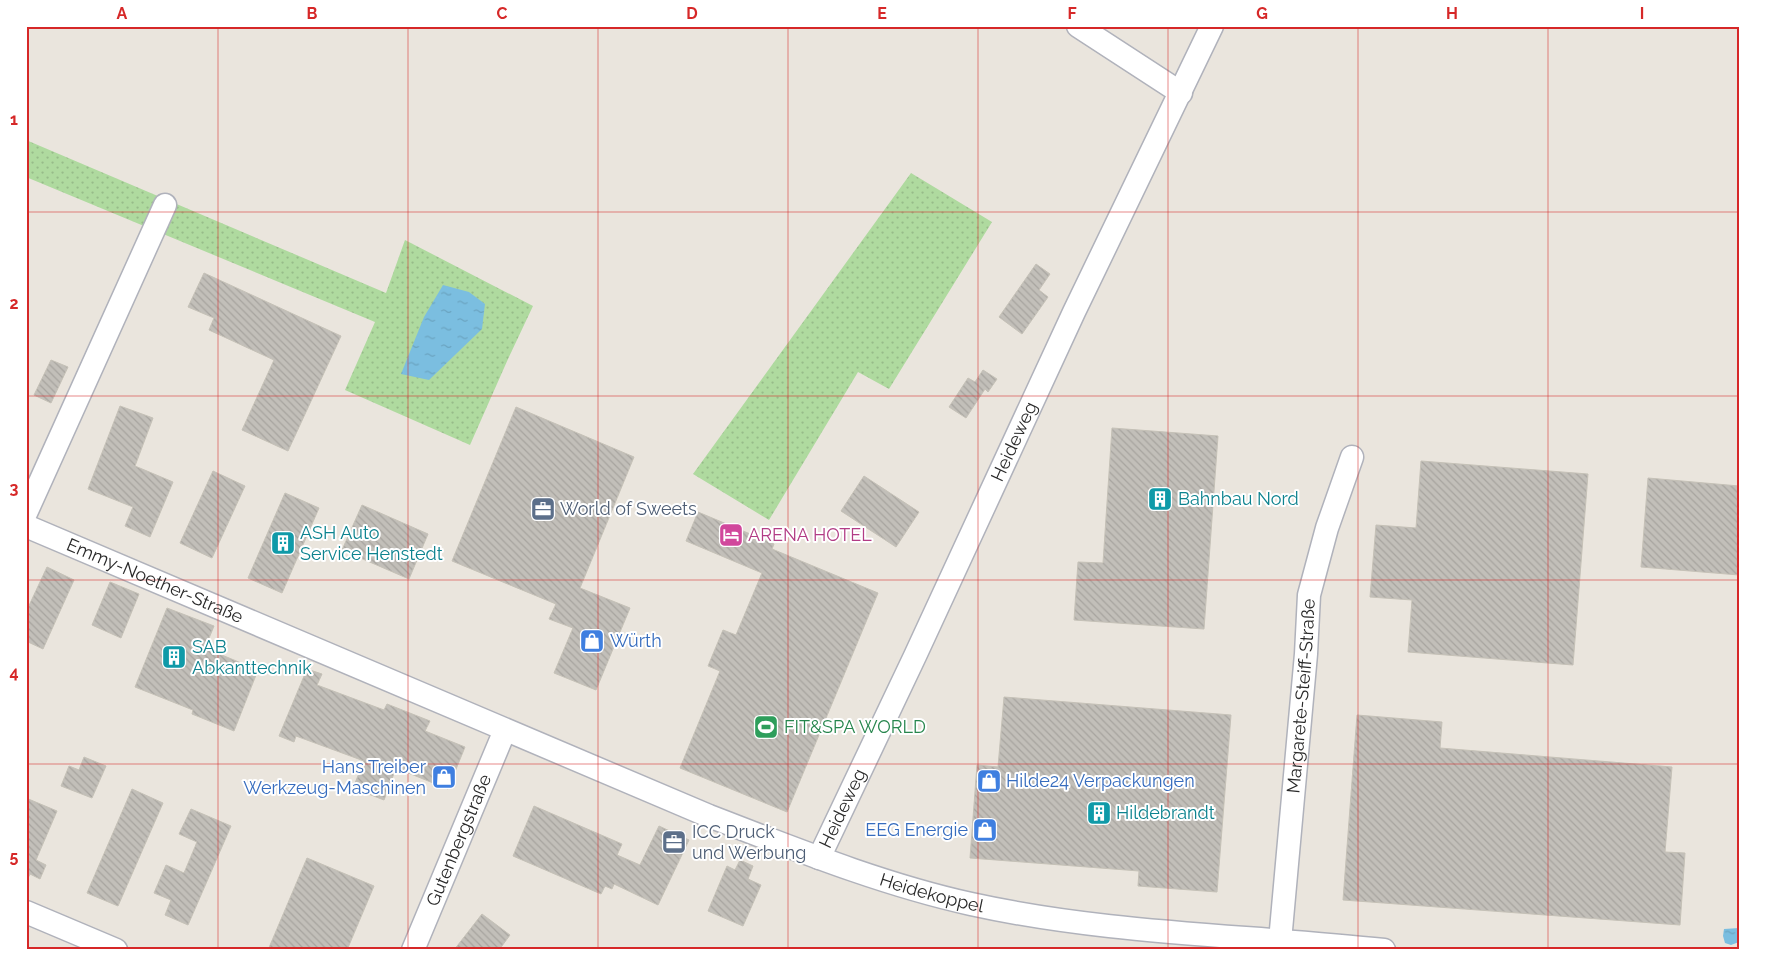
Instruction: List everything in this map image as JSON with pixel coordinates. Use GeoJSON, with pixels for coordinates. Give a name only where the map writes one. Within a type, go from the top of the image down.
{"type":"FeatureCollection","features":[{"type":"Feature","properties":{"kind":"street"},"geometry":{"type":"LineString","coordinates":[[1078,26],[1181,93]]}},
{"type":"Feature","properties":{"kind":"street","name":"Heideweg"},"geometry":{"type":"LineString","coordinates":[[819,858],[915,656],[1074,312],[1212,26]]}},
{"type":"Feature","properties":{"kind":"street"},"geometry":{"type":"LineString","coordinates":[[26,513],[166,205]]}},
{"type":"Feature","properties":{"kind":"street","name":"Margarete-Steiff-Straße"},"geometry":{"type":"LineString","coordinates":[[1280,941],[1306,654],[1309,595],[1327,528],[1352,457]]}},
{"type":"Feature","properties":{"kind":"street","name":"Emmy-Noether-Straße"},"geometry":{"type":"LineString","coordinates":[[26,526],[505,730]]}},
{"type":"Feature","properties":{"kind":"street","name":"Heidekoppel"},"geometry":{"type":"LineString","coordinates":[[505,730],[573,757],[709,816],[819,858],[901,886],[972,904],[1080,923],[1384,950]]}},
{"type":"Feature","properties":{"kind":"street","name":"Gutenbergstraße"},"geometry":{"type":"LineString","coordinates":[[413,950],[505,730]]}},
{"type":"Feature","properties":{"kind":"street"},"geometry":{"type":"LineString","coordinates":[[26,912],[116,950]]}},
{"type":"Feature","properties":{"kind":"green space"},"geometry":{"type":"Polygon","coordinates":[[[26,140],[386,293],[405,240],[533,306],[470,445],[345,390],[375,322],[26,177],[26,140]]]}},
{"type":"Feature","properties":{"kind":"green space"},"geometry":{"type":"Polygon","coordinates":[[[911,173],[992,222],[889,389],[858,372],[769,520],[693,474],[911,173]]]}},
{"type":"Feature","properties":{"kind":"water"},"geometry":{"type":"Polygon","coordinates":[[[443,285],[469,292],[485,304],[482,329],[429,380],[401,374],[424,317],[443,285]]]}},
{"type":"Feature","properties":{"kind":"water"},"geometry":{"type":"Polygon","coordinates":[[[1739,928],[1739,942],[1731,945],[1725,943],[1724,929],[1739,928]]]}},
{"type":"Feature","properties":{"kind":"building"},"geometry":{"type":"Polygon","coordinates":[[[1036,264],[1050,274],[1039,290],[1048,297],[1022,334],[999,317],[1036,264]]]}},
{"type":"Feature","properties":{"kind":"building"},"geometry":{"type":"Polygon","coordinates":[[[204,273],[341,336],[288,451],[242,430],[274,360],[209,330],[214,318],[188,307],[204,273]]]}},
{"type":"Feature","properties":{"kind":"building"},"geometry":{"type":"Polygon","coordinates":[[[51,360],[68,367],[51,403],[34,395],[51,360]]]}},
{"type":"Feature","properties":{"kind":"building"},"geometry":{"type":"Polygon","coordinates":[[[983,370],[997,379],[988,392],[985,389],[966,418],[949,407],[968,378],[975,382],[983,370]]]}},
{"type":"Feature","properties":{"kind":"building"},"geometry":{"type":"Polygon","coordinates":[[[120,406],[153,418],[135,466],[173,482],[150,537],[125,526],[133,507],[88,489],[120,406]]]}},
{"type":"Feature","properties":{"kind":"building","name":"World of Sweets"},"geometry":{"type":"Polygon","coordinates":[[[516,407],[634,457],[580,588],[630,608],[596,690],[554,673],[573,628],[549,619],[556,604],[452,561],[516,407]]]}},
{"type":"Feature","properties":{"kind":"building","name":"Bahnbau Nord"},"geometry":{"type":"Polygon","coordinates":[[[1112,428],[1218,436],[1204,629],[1074,620],[1078,562],[1103,563],[1112,428]]]}},
{"type":"Feature","properties":{"kind":"building"},"geometry":{"type":"Polygon","coordinates":[[[1421,461],[1588,474],[1573,665],[1408,652],[1412,600],[1370,597],[1376,525],[1416,528],[1421,461]]]}},
{"type":"Feature","properties":{"kind":"building"},"geometry":{"type":"Polygon","coordinates":[[[213,471],[245,486],[212,558],[180,543],[213,471]]]}},
{"type":"Feature","properties":{"kind":"building"},"geometry":{"type":"Polygon","coordinates":[[[864,476],[919,512],[896,547],[841,511],[864,476]]]}},
{"type":"Feature","properties":{"kind":"building"},"geometry":{"type":"Polygon","coordinates":[[[1648,478],[1739,486],[1739,575],[1641,567],[1648,478]]]}},
{"type":"Feature","properties":{"kind":"building","name":"ASH Auto Service Henstedt"},"geometry":{"type":"Polygon","coordinates":[[[285,493],[319,508],[282,593],[248,578],[285,493]]]}},
{"type":"Feature","properties":{"kind":"building"},"geometry":{"type":"Polygon","coordinates":[[[362,505],[428,534],[409,579],[342,550],[362,505]]]}},
{"type":"Feature","properties":{"kind":"building"},"geometry":{"type":"Polygon","coordinates":[[[698,512],[774,544],[772,549],[878,593],[787,812],[680,768],[720,671],[708,666],[723,630],[736,635],[762,573],[686,541],[698,512]]]}},
{"type":"Feature","properties":{"kind":"building"},"geometry":{"type":"Polygon","coordinates":[[[47,567],[74,580],[43,649],[26,641],[26,612],[47,567]]]}},
{"type":"Feature","properties":{"kind":"building"},"geometry":{"type":"Polygon","coordinates":[[[110,582],[139,594],[121,638],[92,625],[110,582]]]}},
{"type":"Feature","properties":{"kind":"building"},"geometry":{"type":"Polygon","coordinates":[[[167,608],[214,626],[205,648],[258,670],[234,731],[192,714],[193,710],[135,687],[167,608]]]}},
{"type":"Feature","properties":{"kind":"building"},"geometry":{"type":"Polygon","coordinates":[[[307,669],[322,674],[317,685],[384,710],[387,704],[430,721],[425,731],[465,747],[448,789],[396,768],[384,800],[353,788],[364,761],[296,736],[294,742],[279,736],[307,669]]]}},
{"type":"Feature","properties":{"kind":"building","name":"Hildebrandt"},"geometry":{"type":"Polygon","coordinates":[[[1004,697],[1231,715],[1217,892],[1138,886],[1139,871],[970,858],[977,765],[998,767],[1004,697]]]}},
{"type":"Feature","properties":{"kind":"building"},"geometry":{"type":"Polygon","coordinates":[[[1357,715],[1442,722],[1440,748],[1672,767],[1665,852],[1685,853],[1680,925],[1343,900],[1357,715]]]}},
{"type":"Feature","properties":{"kind":"building"},"geometry":{"type":"Polygon","coordinates":[[[84,757],[106,766],[92,798],[61,786],[69,766],[79,770],[84,757]]]}},
{"type":"Feature","properties":{"kind":"building"},"geometry":{"type":"Polygon","coordinates":[[[132,789],[163,803],[118,906],[87,893],[132,789]]]}},
{"type":"Feature","properties":{"kind":"building"},"geometry":{"type":"Polygon","coordinates":[[[26,798],[57,811],[36,860],[46,865],[40,879],[30,874],[26,882],[26,798]]]}},
{"type":"Feature","properties":{"kind":"building"},"geometry":{"type":"Polygon","coordinates":[[[534,806],[622,844],[617,855],[640,865],[659,826],[689,840],[658,905],[614,884],[612,889],[605,886],[601,894],[513,856],[534,806]]]}},
{"type":"Feature","properties":{"kind":"building"},"geometry":{"type":"Polygon","coordinates":[[[191,809],[231,826],[188,925],[165,915],[171,900],[154,893],[166,865],[184,873],[197,842],[179,834],[191,809]]]}},
{"type":"Feature","properties":{"kind":"building"},"geometry":{"type":"Polygon","coordinates":[[[307,858],[374,886],[347,950],[268,950],[307,858]]]}},
{"type":"Feature","properties":{"kind":"building"},"geometry":{"type":"Polygon","coordinates":[[[740,860],[753,866],[748,879],[761,885],[743,926],[708,911],[727,866],[735,870],[740,860]]]}},
{"type":"Feature","properties":{"kind":"building"},"geometry":{"type":"Polygon","coordinates":[[[482,914],[510,935],[499,950],[454,950],[482,914]]]}},
{"type":"Feature","properties":{"kind":"place","name":"Bahnbau Nord"},"geometry":{"type":"Point","coordinates":[1160,499]}},
{"type":"Feature","properties":{"kind":"place","name":"World of Sweets"},"geometry":{"type":"Point","coordinates":[543,509]}},
{"type":"Feature","properties":{"kind":"place","name":"ARENA HOTEL"},"geometry":{"type":"Point","coordinates":[731,535]}},
{"type":"Feature","properties":{"kind":"place","name":"ASH Auto Service Henstedt"},"geometry":{"type":"Point","coordinates":[283,543]}},
{"type":"Feature","properties":{"kind":"place","name":"Würth"},"geometry":{"type":"Point","coordinates":[592,641]}},
{"type":"Feature","properties":{"kind":"place","name":"SAB Abkanttechnik"},"geometry":{"type":"Point","coordinates":[174,657]}},
{"type":"Feature","properties":{"kind":"place","name":"FIT&SPA WORLD"},"geometry":{"type":"Point","coordinates":[766,727]}},
{"type":"Feature","properties":{"kind":"place","name":"Hans Treiber Werkzeug-Maschinen"},"geometry":{"type":"Point","coordinates":[444,777]}},
{"type":"Feature","properties":{"kind":"place","name":"Hilde24 Verpackungen"},"geometry":{"type":"Point","coordinates":[989,781]}},
{"type":"Feature","properties":{"kind":"place","name":"Hildebrandt"},"geometry":{"type":"Point","coordinates":[1099,813]}},
{"type":"Feature","properties":{"kind":"place","name":"EEG Energie"},"geometry":{"type":"Point","coordinates":[985,830]}},
{"type":"Feature","properties":{"kind":"place","name":"ICC Druck und Werbung"},"geometry":{"type":"Point","coordinates":[674,842]}}]}
